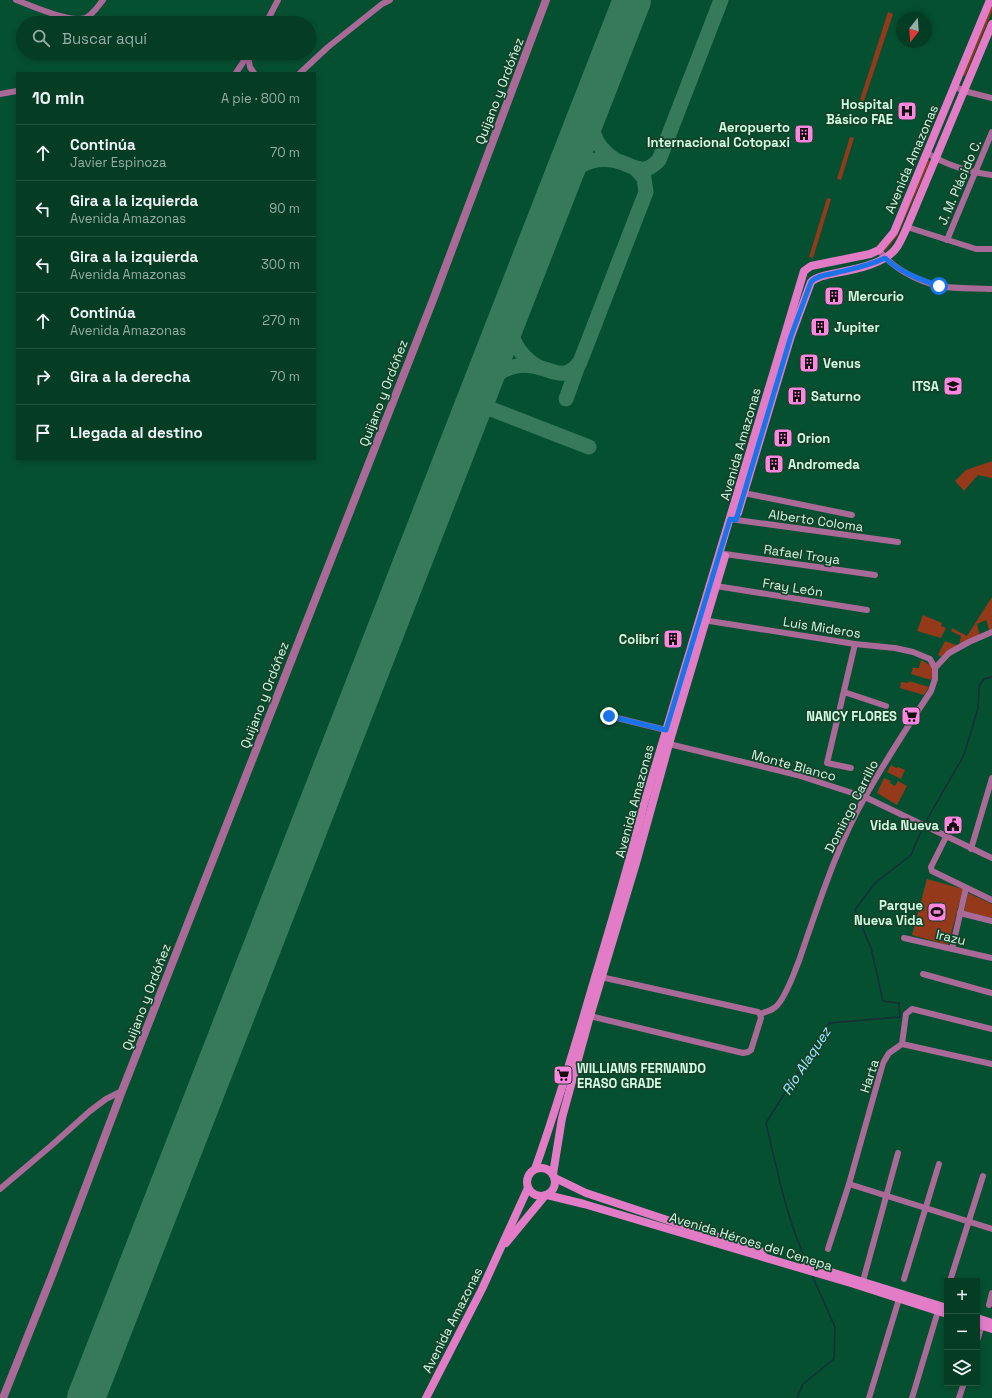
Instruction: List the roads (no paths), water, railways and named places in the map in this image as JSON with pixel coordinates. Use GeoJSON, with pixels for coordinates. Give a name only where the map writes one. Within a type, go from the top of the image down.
{"type":"FeatureCollection","features":[{"type":"Feature","properties":{"kind":"main road","name":"Avenida Amazonas"},"geometry":{"type":"LineString","coordinates":[[535,1169],[571,1061],[630,862],[644,804],[666,743],[666,730],[716,586],[726,554],[733,519],[744,494],[804,271],[811,266],[870,254],[879,250],[894,232],[990,0]]}},
{"type":"Feature","properties":{"kind":"main road","name":"Avenida Amazonas"},"geometry":{"type":"LineString","coordinates":[[554,1176],[562,1118],[590,1016],[636,863],[666,743],[767,407],[811,282],[814,279],[824,275],[875,263],[885,258],[897,247],[907,227],[992,24]]}},
{"type":"Feature","properties":{"kind":"main road"},"geometry":{"type":"LineString","coordinates":[[820,264],[824,275]]}},
{"type":"Feature","properties":{"kind":"main road"},"geometry":{"type":"LineString","coordinates":[[498,1252],[554,1188],[554,1176],[548,1169],[535,1169],[530,1172],[527,1177],[526,1182],[528,1188],[534,1195],[546,1196]]}},
{"type":"Feature","properties":{"kind":"main road","name":"Avenida Héroes del Cenepa"},"geometry":{"type":"LineString","coordinates":[[554,1176],[586,1193],[764,1255]]}},
{"type":"Feature","properties":{"kind":"main road"},"geometry":{"type":"LineString","coordinates":[[498,1252],[528,1188]]}},
{"type":"Feature","properties":{"kind":"main road","name":"Avenida Héroes del Cenepa"},"geometry":{"type":"LineString","coordinates":[[546,1196],[584,1204],[764,1255],[852,1281],[899,1299],[944,1313]]}},
{"type":"Feature","properties":{"kind":"main road","name":"Avenida Amazonas"},"geometry":{"type":"LineString","coordinates":[[426,1398],[482,1289],[498,1252]]}},
{"type":"Feature","properties":{"kind":"main road","name":"Avenida Héroes del Cenepa"},"geometry":{"type":"LineString","coordinates":[[852,1281],[863,1281],[944,1307]]}},
{"type":"Feature","properties":{"kind":"main road"},"geometry":{"type":"LineString","coordinates":[[980,1319],[992,1323]]}},
{"type":"Feature","properties":{"kind":"main road"},"geometry":{"type":"LineString","coordinates":[[980,1324],[992,1329]]}},
{"type":"Feature","properties":{"kind":"street"},"geometry":{"type":"LineString","coordinates":[[16,0],[45,12],[64,16]]}},
{"type":"Feature","properties":{"kind":"street"},"geometry":{"type":"LineString","coordinates":[[89,16],[94,12],[102,0]]}},
{"type":"Feature","properties":{"kind":"street"},"geometry":{"type":"LineString","coordinates":[[270,16],[278,0]]}},
{"type":"Feature","properties":{"kind":"street"},"geometry":{"type":"LineString","coordinates":[[316,58],[380,2],[390,0]]}},
{"type":"Feature","properties":{"kind":"street","name":"Quijano y Ordóñez"},"geometry":{"type":"LineString","coordinates":[[3,1396],[53,1273],[122,1091],[432,300],[546,0]]}},
{"type":"Feature","properties":{"kind":"street"},"geometry":{"type":"LineString","coordinates":[[237,72],[245,60]]}},
{"type":"Feature","properties":{"kind":"street"},"geometry":{"type":"LineString","coordinates":[[249,60],[250,67],[253,72]]}},
{"type":"Feature","properties":{"kind":"street"},"geometry":{"type":"LineString","coordinates":[[301,72],[314,60]]}},
{"type":"Feature","properties":{"kind":"street"},"geometry":{"type":"LineString","coordinates":[[954,86],[964,91],[992,98]]}},
{"type":"Feature","properties":{"kind":"street"},"geometry":{"type":"LineString","coordinates":[[0,94],[16,91]]}},
{"type":"Feature","properties":{"kind":"street","name":"J. M. Plácido C."},"geometry":{"type":"LineString","coordinates":[[946,240],[992,132]]}},
{"type":"Feature","properties":{"kind":"street"},"geometry":{"type":"LineString","coordinates":[[927,153],[975,173],[992,176]]}},
{"type":"Feature","properties":{"kind":"street"},"geometry":{"type":"LineString","coordinates":[[907,227],[976,249],[992,249]]}},
{"type":"Feature","properties":{"kind":"street"},"geometry":{"type":"LineString","coordinates":[[879,250],[891,264],[914,277],[939,286],[992,289]]}},
{"type":"Feature","properties":{"kind":"street"},"geometry":{"type":"LineString","coordinates":[[744,494],[852,515]]}},
{"type":"Feature","properties":{"kind":"street","name":"Alberto Coloma"},"geometry":{"type":"LineString","coordinates":[[733,519],[898,542]]}},
{"type":"Feature","properties":{"kind":"street","name":"Rafael Troya"},"geometry":{"type":"LineString","coordinates":[[726,554],[875,575]]}},
{"type":"Feature","properties":{"kind":"street","name":"Fray León"},"geometry":{"type":"LineString","coordinates":[[716,586],[867,610]]}},
{"type":"Feature","properties":{"kind":"street","name":"Luis Mideros"},"geometry":{"type":"LineString","coordinates":[[703,620],[855,644],[895,648],[913,652],[930,659],[935,668]]}},
{"type":"Feature","properties":{"kind":"street"},"geometry":{"type":"LineString","coordinates":[[935,668],[949,653],[992,632]]}},
{"type":"Feature","properties":{"kind":"street"},"geometry":{"type":"LineString","coordinates":[[851,768],[827,763],[855,644]]}},
{"type":"Feature","properties":{"kind":"street","name":"Domingo Carrillo"},"geometry":{"type":"LineString","coordinates":[[760,1014],[776,1008],[788,987],[796,969],[822,892],[839,850],[865,796],[931,691],[935,679],[935,668]]}},
{"type":"Feature","properties":{"kind":"street"},"geometry":{"type":"LineString","coordinates":[[844,692],[886,706]]}},
{"type":"Feature","properties":{"kind":"street"},"geometry":{"type":"LineString","coordinates":[[609,716],[666,730]]}},
{"type":"Feature","properties":{"kind":"street","name":"Monte Blanco"},"geometry":{"type":"LineString","coordinates":[[666,743],[797,775],[865,796],[946,837]]}},
{"type":"Feature","properties":{"kind":"street"},"geometry":{"type":"LineString","coordinates":[[971,849],[992,778]]}},
{"type":"Feature","properties":{"kind":"street"},"geometry":{"type":"LineString","coordinates":[[992,858],[946,837],[931,867],[932,871],[992,900]]}},
{"type":"Feature","properties":{"kind":"street"},"geometry":{"type":"LineString","coordinates":[[952,949],[966,888]]}},
{"type":"Feature","properties":{"kind":"street"},"geometry":{"type":"LineString","coordinates":[[960,913],[992,921]]}},
{"type":"Feature","properties":{"kind":"street","name":"Irazu"},"geometry":{"type":"LineString","coordinates":[[904,938],[992,958]]}},
{"type":"Feature","properties":{"kind":"street"},"geometry":{"type":"LineString","coordinates":[[923,974],[992,993]]}},
{"type":"Feature","properties":{"kind":"street"},"geometry":{"type":"LineString","coordinates":[[590,1016],[744,1053],[751,1050],[761,1018],[758,1012],[602,977]]}},
{"type":"Feature","properties":{"kind":"street"},"geometry":{"type":"LineString","coordinates":[[992,1029],[912,1009],[906,1014],[902,1044],[992,1064]]}},
{"type":"Feature","properties":{"kind":"street","name":"Harta"},"geometry":{"type":"LineString","coordinates":[[828,1249],[849,1184],[883,1063],[889,1053],[902,1044]]}},
{"type":"Feature","properties":{"kind":"street"},"geometry":{"type":"LineString","coordinates":[[0,1189],[52,1146],[90,1111],[106,1099],[122,1091]]}},
{"type":"Feature","properties":{"kind":"street"},"geometry":{"type":"LineString","coordinates":[[863,1281],[898,1153]]}},
{"type":"Feature","properties":{"kind":"street"},"geometry":{"type":"LineString","coordinates":[[904,1279],[939,1164]]}},
{"type":"Feature","properties":{"kind":"street"},"geometry":{"type":"LineString","coordinates":[[951,1278],[983,1176]]}},
{"type":"Feature","properties":{"kind":"street"},"geometry":{"type":"LineString","coordinates":[[849,1184],[992,1229]]}},
{"type":"Feature","properties":{"kind":"street"},"geometry":{"type":"LineString","coordinates":[[989,1305],[992,1293]]}},
{"type":"Feature","properties":{"kind":"street"},"geometry":{"type":"LineString","coordinates":[[869,1398],[899,1299]]}},
{"type":"Feature","properties":{"kind":"street"},"geometry":{"type":"LineString","coordinates":[[912,1398],[938,1311]]}},
{"type":"Feature","properties":{"kind":"street"},"geometry":{"type":"LineString","coordinates":[[959,1398],[963,1386]]}},
{"type":"Feature","properties":{"kind":"waterway","name":"Río Alaquez"},"geometry":{"type":"LineString","coordinates":[[925,823],[964,755],[978,708],[979,686],[984,679],[992,677]]}},
{"type":"Feature","properties":{"kind":"waterway","name":"Río Alaquez"},"geometry":{"type":"LineString","coordinates":[[806,1260],[787,1210],[766,1123],[829,1023],[900,1017],[899,1003],[883,1001],[871,948],[855,910],[875,883],[911,855],[923,827]]}},
{"type":"Feature","properties":{"kind":"waterway","name":"Río Alaquez"},"geometry":{"type":"LineString","coordinates":[[797,1398],[803,1384],[834,1359],[835,1327],[812,1275]]}},
{"type":"Feature","properties":{"kind":"place","name":"Hospital Básico FAE"},"geometry":{"type":"Point","coordinates":[907,111]}},
{"type":"Feature","properties":{"kind":"place","name":"Aeropuerto Internacional Cotopaxi"},"geometry":{"type":"Point","coordinates":[804,134]}},
{"type":"Feature","properties":{"kind":"place","name":"Mercurio"},"geometry":{"type":"Point","coordinates":[834,296]}},
{"type":"Feature","properties":{"kind":"place","name":"Jupiter"},"geometry":{"type":"Point","coordinates":[820,327]}},
{"type":"Feature","properties":{"kind":"place","name":"Venus"},"geometry":{"type":"Point","coordinates":[809,363]}},
{"type":"Feature","properties":{"kind":"place","name":"ITSA"},"geometry":{"type":"Point","coordinates":[953,386]}},
{"type":"Feature","properties":{"kind":"place","name":"Saturno"},"geometry":{"type":"Point","coordinates":[797,396]}},
{"type":"Feature","properties":{"kind":"place","name":"Orion"},"geometry":{"type":"Point","coordinates":[783,438]}},
{"type":"Feature","properties":{"kind":"place","name":"Andromeda"},"geometry":{"type":"Point","coordinates":[774,464]}},
{"type":"Feature","properties":{"kind":"place","name":"Colibrí"},"geometry":{"type":"Point","coordinates":[673,639]}},
{"type":"Feature","properties":{"kind":"place","name":"NANCY FLORES"},"geometry":{"type":"Point","coordinates":[911,716]}},
{"type":"Feature","properties":{"kind":"place","name":"Vida Nueva"},"geometry":{"type":"Point","coordinates":[953,825]}},
{"type":"Feature","properties":{"kind":"place","name":"Parque Nueva Vida"},"geometry":{"type":"Point","coordinates":[937,912]}},
{"type":"Feature","properties":{"kind":"place","name":"WILLIAMS FERNANDO ERASO GRADE"},"geometry":{"type":"Point","coordinates":[563,1075]}}]}
